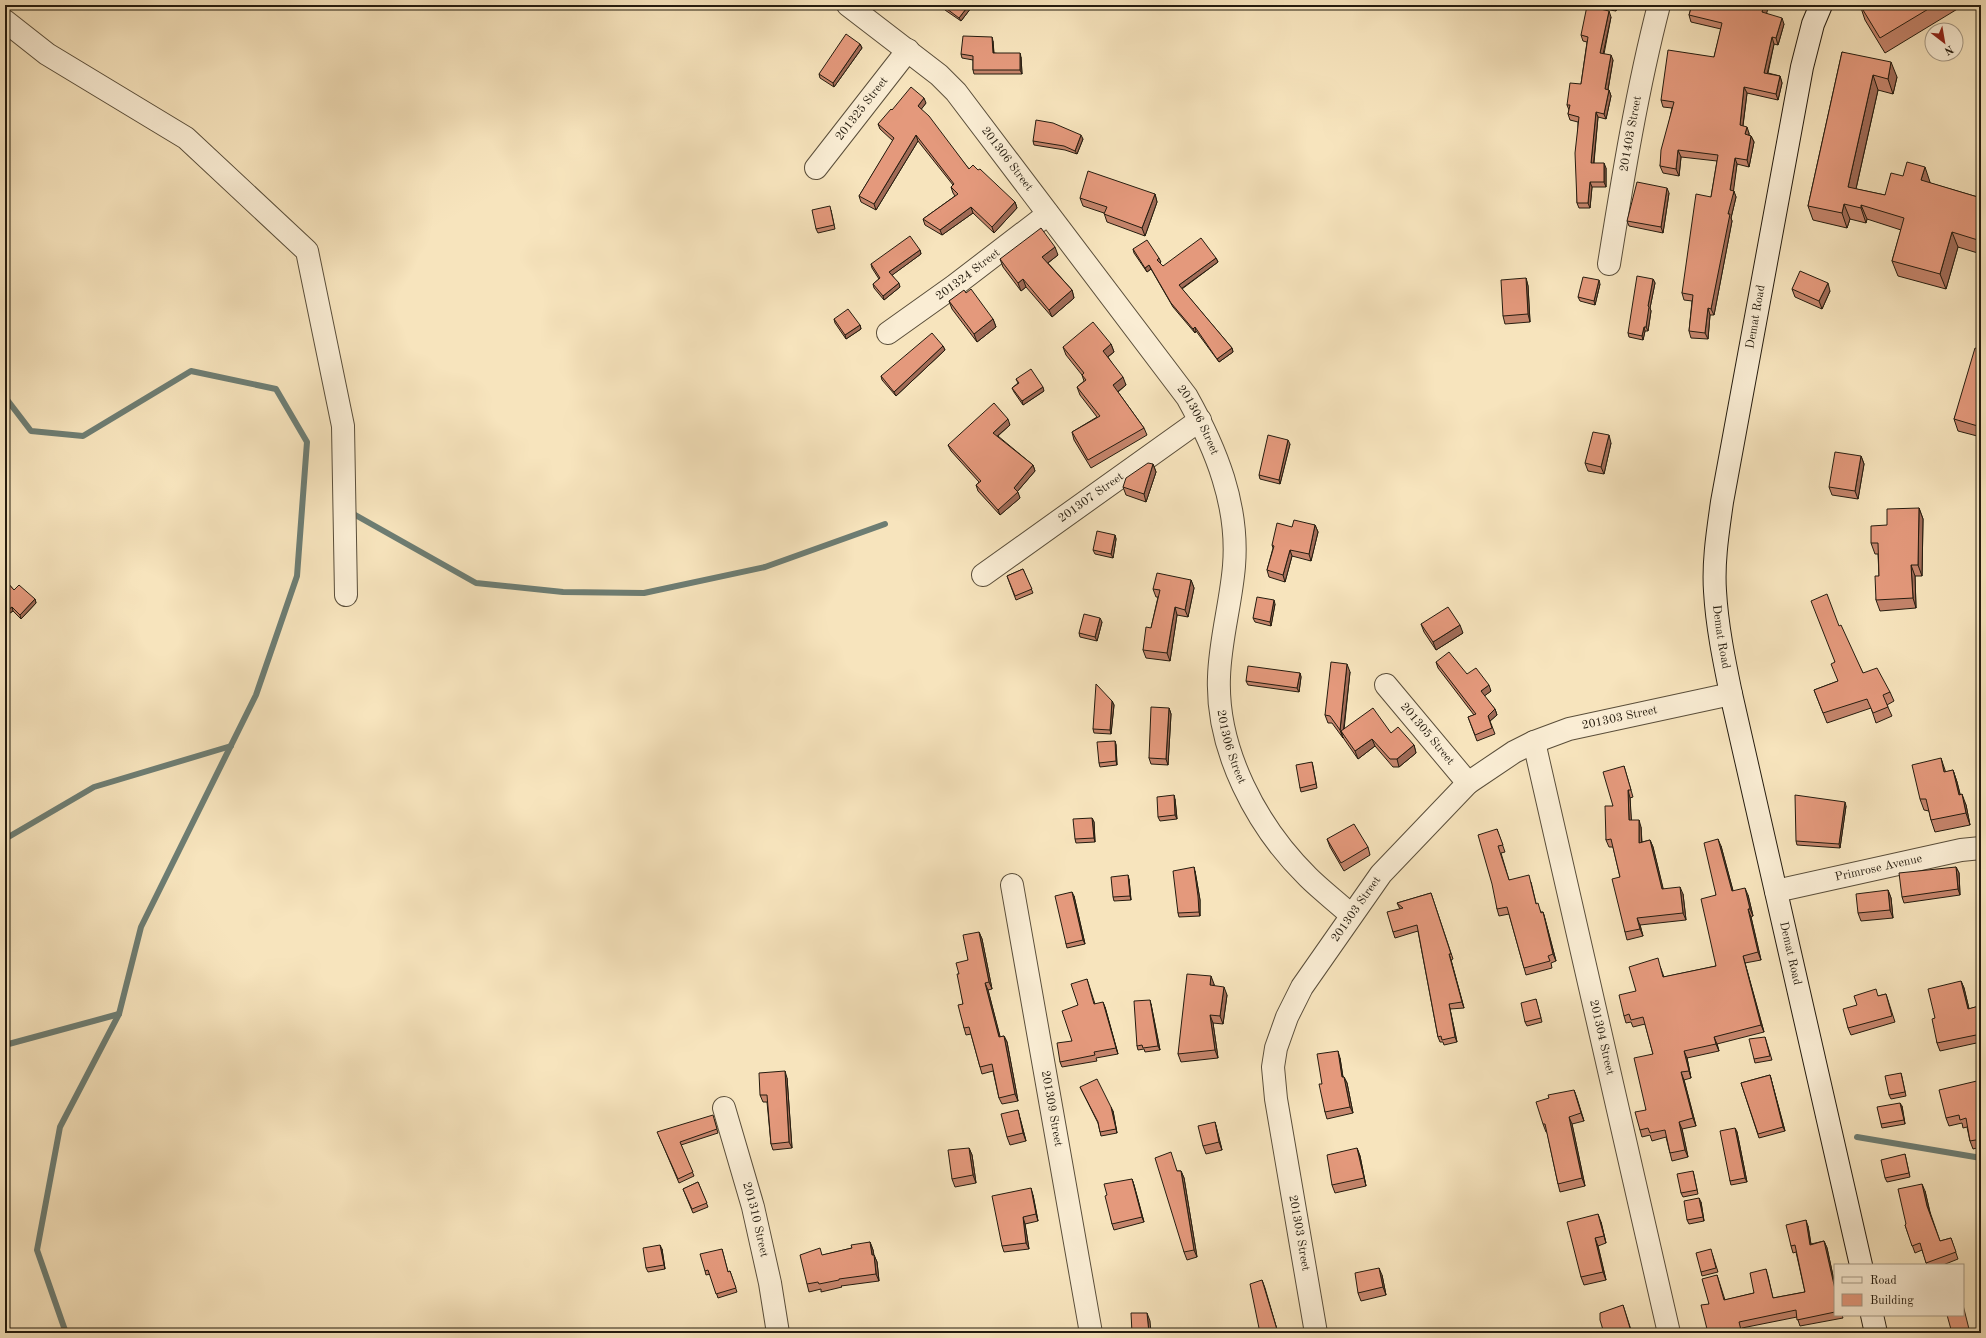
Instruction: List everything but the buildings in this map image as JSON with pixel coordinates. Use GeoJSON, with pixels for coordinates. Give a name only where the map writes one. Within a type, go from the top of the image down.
{"type":"FeatureCollection","features":[{"type":"Feature","properties":{"kind":"street","name":"201306 Street"},"geometry":{"type":"LineString","coordinates":[[848,5],[908,50],[939,75],[956,92],[1187,397],[1200,420],[1218,460],[1231,512],[1234,565],[1219,678],[1221,708],[1237,771],[1250,799],[1268,830],[1308,877],[1351,915]]}},
{"type":"Feature","properties":{"kind":"street","name":"201403 Street"},"geometry":{"type":"LineString","coordinates":[[1609,264],[1639,94],[1659,5]]}},
{"type":"Feature","properties":{"kind":"street","name":"Demat Road"},"geometry":{"type":"LineString","coordinates":[[1821,5],[1813,24],[1802,67],[1722,502],[1715,546],[1714,589],[1717,620],[1731,694],[1861,1264]]}},
{"type":"Feature","properties":{"kind":"street"},"geometry":{"type":"LineString","coordinates":[[5,21],[47,54],[186,138],[307,251],[344,426],[346,595]]}},
{"type":"Feature","properties":{"kind":"street","name":"201325 Street"},"geometry":{"type":"LineString","coordinates":[[816,168],[908,50]]}},
{"type":"Feature","properties":{"kind":"street","name":"201324 Street"},"geometry":{"type":"LineString","coordinates":[[888,334],[1048,214]]}},
{"type":"Feature","properties":{"kind":"street","name":"201307 Street"},"geometry":{"type":"LineString","coordinates":[[983,575],[1200,420]]}},
{"type":"Feature","properties":{"kind":"street","name":"201305 Street"},"geometry":{"type":"LineString","coordinates":[[1386,685],[1468,783]]}},
{"type":"Feature","properties":{"kind":"street","name":"201303 Street"},"geometry":{"type":"LineString","coordinates":[[1316,1333],[1276,1099],[1273,1068],[1276,1048],[1287,1017],[1302,987],[1380,874],[1468,783],[1514,752],[1534,742],[1569,729],[1731,694]]}},
{"type":"Feature","properties":{"kind":"street","name":"201304 Street"},"geometry":{"type":"LineString","coordinates":[[1534,742],[1669,1333]]}},
{"type":"Feature","properties":{"kind":"street","name":"Primrose Avenue"},"geometry":{"type":"LineString","coordinates":[[1776,891],[1961,850],[1980,850]]}},
{"type":"Feature","properties":{"kind":"street","name":"201309 Street"},"geometry":{"type":"LineString","coordinates":[[1012,885],[1091,1333]]}},
{"type":"Feature","properties":{"kind":"street","name":"201310 Street"},"geometry":{"type":"LineString","coordinates":[[724,1108],[755,1214],[770,1283],[778,1333]]}},
{"type":"Feature","properties":{"kind":"street"},"geometry":{"type":"LineString","coordinates":[[1872,1316],[1876,1333]]}},
{"type":"Feature","properties":{"kind":"waterway"},"geometry":{"type":"LineString","coordinates":[[5,397],[31,431],[83,436],[191,371],[276,389],[307,442],[297,576],[256,695],[141,927],[119,1014],[60,1127],[37,1250],[66,1333]]}},
{"type":"Feature","properties":{"kind":"waterway"},"geometry":{"type":"LineString","coordinates":[[350,512],[476,583],[563,592],[644,593],[765,567],[885,524]]}},
{"type":"Feature","properties":{"kind":"waterway"},"geometry":{"type":"LineString","coordinates":[[5,839],[94,787],[231,746]]}},
{"type":"Feature","properties":{"kind":"waterway"},"geometry":{"type":"LineString","coordinates":[[5,1045],[119,1014]]}},
{"type":"Feature","properties":{"kind":"waterway"},"geometry":{"type":"LineString","coordinates":[[1857,1137],[1981,1158]]}}]}
